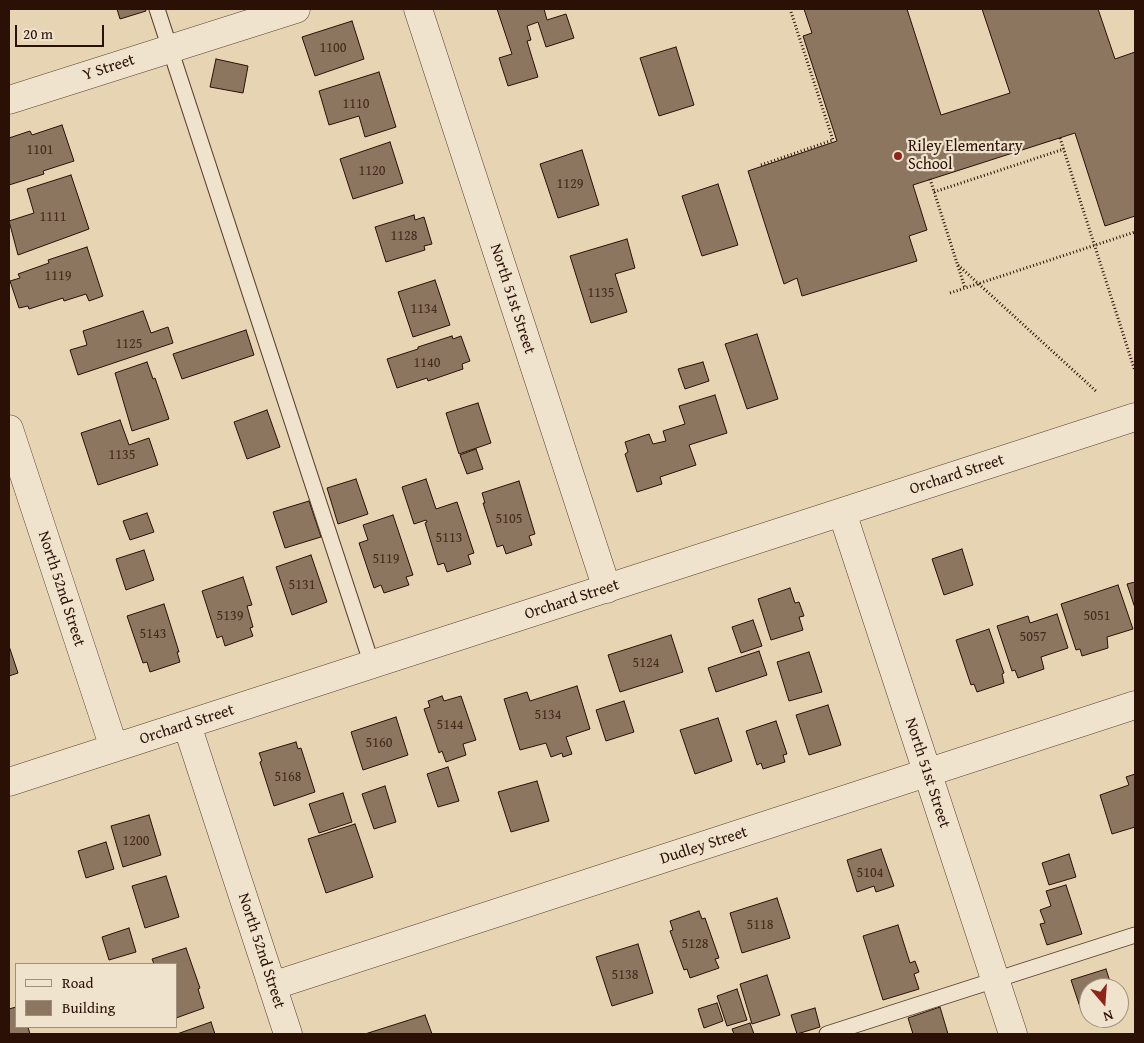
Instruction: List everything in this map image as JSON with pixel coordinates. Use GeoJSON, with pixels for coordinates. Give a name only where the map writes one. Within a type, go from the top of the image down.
{"type":"FeatureCollection","features":[{"type":"Feature","properties":{"kind":"street","name":"Y Street"},"geometry":{"type":"LineString","coordinates":[[9,100],[296,9]]}},
{"type":"Feature","properties":{"kind":"street","name":"North 51st Street"},"geometry":{"type":"LineString","coordinates":[[418,9],[607,589]]}},
{"type":"Feature","properties":{"kind":"street","name":"Orchard Street"},"geometry":{"type":"LineString","coordinates":[[9,782],[1135,417]]}},
{"type":"Feature","properties":{"kind":"street","name":"North 52nd Street"},"geometry":{"type":"LineString","coordinates":[[9,429],[114,748]]}},
{"type":"Feature","properties":{"kind":"street","name":"North 51st Street"},"geometry":{"type":"LineString","coordinates":[[842,512],[1013,1034]]}},
{"type":"Feature","properties":{"kind":"street","name":"Dudley Street"},"geometry":{"type":"LineString","coordinates":[[272,986],[1135,705]]}},
{"type":"Feature","properties":{"kind":"street","name":"North 52nd Street"},"geometry":{"type":"LineString","coordinates":[[187,725],[288,1034]]}},
{"type":"Feature","properties":{"kind":"lane"},"geometry":{"type":"LineString","coordinates":[[157,9],[372,665]]}},
{"type":"Feature","properties":{"kind":"lane"},"geometry":{"type":"LineString","coordinates":[[828,1034],[1135,935]]}},
{"type":"Feature","properties":{"kind":"path"},"geometry":{"type":"LineString","coordinates":[[761,165],[833,140],[790,9]]}},
{"type":"Feature","properties":{"kind":"path"},"geometry":{"type":"LineString","coordinates":[[1060,138],[1135,371]]}},
{"type":"Feature","properties":{"kind":"path"},"geometry":{"type":"LineString","coordinates":[[934,192],[1064,149]]}},
{"type":"Feature","properties":{"kind":"path"},"geometry":{"type":"LineString","coordinates":[[930,179],[965,288]]}},
{"type":"Feature","properties":{"kind":"path"},"geometry":{"type":"LineString","coordinates":[[950,293],[1135,232]]}},
{"type":"Feature","properties":{"kind":"path"},"geometry":{"type":"LineString","coordinates":[[958,265],[1097,392]]}},
{"type":"Feature","properties":{"kind":"building"},"geometry":{"type":"Polygon","coordinates":[[[117,9],[145,9],[146,11],[120,19],[117,9]]]}},
{"type":"Feature","properties":{"kind":"building"},"geometry":{"type":"Polygon","coordinates":[[[497,9],[544,9],[547,20],[566,14],[574,38],[546,47],[538,22],[527,26],[531,40],[527,41],[538,77],[508,86],[499,58],[512,54],[497,9]]]}},
{"type":"Feature","properties":{"kind":"building","name":"Riley Elementary School"},"geometry":{"type":"Polygon","coordinates":[[[804,9],[907,9],[941,115],[1010,93],[982,9],[1098,9],[1115,59],[1135,52],[1135,216],[1105,226],[1075,133],[913,185],[927,230],[909,236],[917,261],[802,296],[797,278],[784,284],[748,171],[837,141],[803,36],[812,33],[804,9]]]}},
{"type":"Feature","properties":{"kind":"building"},"geometry":{"type":"Polygon","coordinates":[[[352,21],[364,59],[315,76],[302,37],[352,21]]]}},
{"type":"Feature","properties":{"kind":"building"},"geometry":{"type":"Polygon","coordinates":[[[676,47],[694,105],[659,116],[640,58],[676,47]]]}},
{"type":"Feature","properties":{"kind":"building"},"geometry":{"type":"Polygon","coordinates":[[[216,59],[248,66],[243,93],[210,87],[216,59]]]}},
{"type":"Feature","properties":{"kind":"building"},"geometry":{"type":"Polygon","coordinates":[[[379,72],[396,127],[365,137],[359,116],[329,125],[319,91],[379,72]]]}},
{"type":"Feature","properties":{"kind":"building"},"geometry":{"type":"Polygon","coordinates":[[[62,125],[74,161],[43,171],[44,174],[9,185],[9,138],[30,131],[32,135],[62,125]]]}},
{"type":"Feature","properties":{"kind":"building"},"geometry":{"type":"Polygon","coordinates":[[[390,142],[403,183],[353,199],[340,159],[390,142]]]}},
{"type":"Feature","properties":{"kind":"building"},"geometry":{"type":"Polygon","coordinates":[[[582,150],[599,205],[558,218],[540,164],[582,150]]]}},
{"type":"Feature","properties":{"kind":"building"},"geometry":{"type":"Polygon","coordinates":[[[71,175],[89,229],[18,255],[9,221],[34,213],[27,189],[71,175]]]}},
{"type":"Feature","properties":{"kind":"building"},"geometry":{"type":"Polygon","coordinates":[[[718,184],[738,245],[702,256],[682,196],[718,184]]]}},
{"type":"Feature","properties":{"kind":"building"},"geometry":{"type":"Polygon","coordinates":[[[414,215],[415,220],[424,217],[432,244],[424,246],[425,250],[386,262],[375,227],[414,215]]]}},
{"type":"Feature","properties":{"kind":"building"},"geometry":{"type":"Polygon","coordinates":[[[627,239],[635,268],[615,274],[627,312],[591,323],[570,256],[627,239]]]}},
{"type":"Feature","properties":{"kind":"building"},"geometry":{"type":"Polygon","coordinates":[[[87,247],[103,296],[89,301],[86,294],[64,301],[63,298],[29,309],[28,306],[19,308],[10,281],[20,278],[18,274],[49,263],[48,260],[87,247]]]}},
{"type":"Feature","properties":{"kind":"building"},"geometry":{"type":"Polygon","coordinates":[[[435,280],[450,325],[413,337],[398,292],[435,280]]]}},
{"type":"Feature","properties":{"kind":"building"},"geometry":{"type":"Polygon","coordinates":[[[143,311],[151,333],[168,327],[173,343],[78,375],[70,350],[87,345],[83,331],[143,311]]]}},
{"type":"Feature","properties":{"kind":"building"},"geometry":{"type":"Polygon","coordinates":[[[246,330],[254,355],[182,379],[173,354],[246,330]]]}},
{"type":"Feature","properties":{"kind":"building"},"geometry":{"type":"Polygon","coordinates":[[[757,334],[778,399],[747,409],[725,344],[757,334]]]}},
{"type":"Feature","properties":{"kind":"building"},"geometry":{"type":"Polygon","coordinates":[[[452,336],[453,339],[461,336],[470,361],[462,364],[463,369],[428,381],[427,378],[397,388],[387,359],[452,336]]]}},
{"type":"Feature","properties":{"kind":"building"},"geometry":{"type":"Polygon","coordinates":[[[147,362],[153,379],[155,378],[169,419],[132,431],[115,373],[147,362]]]}},
{"type":"Feature","properties":{"kind":"building"},"geometry":{"type":"Polygon","coordinates":[[[703,362],[709,381],[685,389],[678,369],[703,362]]]}},
{"type":"Feature","properties":{"kind":"building"},"geometry":{"type":"Polygon","coordinates":[[[715,395],[727,433],[689,445],[696,465],[660,477],[662,484],[637,492],[625,454],[628,452],[625,442],[649,434],[653,444],[666,441],[663,431],[685,424],[679,406],[715,395]]]}},
{"type":"Feature","properties":{"kind":"building"},"geometry":{"type":"Polygon","coordinates":[[[478,403],[491,443],[459,454],[446,413],[478,403]]]}},
{"type":"Feature","properties":{"kind":"building"},"geometry":{"type":"Polygon","coordinates":[[[267,410],[280,447],[247,459],[234,422],[267,410]]]}},
{"type":"Feature","properties":{"kind":"building"},"geometry":{"type":"Polygon","coordinates":[[[120,420],[129,445],[149,438],[158,465],[98,485],[81,433],[120,420]]]}},
{"type":"Feature","properties":{"kind":"building"},"geometry":{"type":"Polygon","coordinates":[[[476,449],[483,469],[467,474],[460,455],[476,449]]]}},
{"type":"Feature","properties":{"kind":"building"},"geometry":{"type":"Polygon","coordinates":[[[356,479],[368,514],[338,524],[327,488],[356,479]]]}},
{"type":"Feature","properties":{"kind":"building"},"geometry":{"type":"Polygon","coordinates":[[[426,479],[436,509],[457,502],[474,553],[468,555],[471,564],[447,572],[444,563],[438,565],[425,523],[427,522],[426,520],[414,524],[402,487],[426,479]]]}},
{"type":"Feature","properties":{"kind":"building"},"geometry":{"type":"Polygon","coordinates":[[[519,481],[535,534],[529,536],[532,545],[506,554],[503,545],[497,547],[483,503],[485,503],[482,493],[519,481]]]}},
{"type":"Feature","properties":{"kind":"building"},"geometry":{"type":"Polygon","coordinates":[[[309,501],[321,537],[285,548],[273,512],[309,501]]]}},
{"type":"Feature","properties":{"kind":"building"},"geometry":{"type":"Polygon","coordinates":[[[147,513],[154,532],[130,540],[123,521],[147,513]]]}},
{"type":"Feature","properties":{"kind":"building"},"geometry":{"type":"Polygon","coordinates":[[[393,515],[413,575],[406,577],[409,585],[384,593],[381,585],[374,588],[359,543],[368,540],[363,525],[393,515]]]}},
{"type":"Feature","properties":{"kind":"building"},"geometry":{"type":"Polygon","coordinates":[[[962,549],[973,585],[944,595],[932,559],[962,549]]]}},
{"type":"Feature","properties":{"kind":"building"},"geometry":{"type":"Polygon","coordinates":[[[144,550],[154,580],[126,590],[116,559],[144,550]]]}},
{"type":"Feature","properties":{"kind":"building"},"geometry":{"type":"Polygon","coordinates":[[[311,555],[327,602],[292,615],[276,567],[311,555]]]}},
{"type":"Feature","properties":{"kind":"building"},"geometry":{"type":"Polygon","coordinates":[[[243,577],[252,605],[247,606],[253,627],[250,628],[253,636],[225,646],[222,636],[217,638],[202,591],[243,577]]]}},
{"type":"Feature","properties":{"kind":"building"},"geometry":{"type":"Polygon","coordinates":[[[1135,582],[1135,608],[1127,584],[1135,582]]]}},
{"type":"Feature","properties":{"kind":"building"},"geometry":{"type":"Polygon","coordinates":[[[1118,585],[1133,629],[1107,637],[1108,648],[1082,656],[1080,649],[1076,650],[1061,604],[1118,585]]]}},
{"type":"Feature","properties":{"kind":"building"},"geometry":{"type":"Polygon","coordinates":[[[790,588],[795,603],[799,602],[804,616],[799,617],[803,630],[771,640],[758,599],[790,588]]]}},
{"type":"Feature","properties":{"kind":"building"},"geometry":{"type":"Polygon","coordinates":[[[164,604],[179,652],[177,652],[180,662],[150,672],[147,662],[143,663],[127,616],[164,604]]]}},
{"type":"Feature","properties":{"kind":"building"},"geometry":{"type":"Polygon","coordinates":[[[1057,614],[1068,648],[1041,657],[1044,669],[1018,678],[1015,670],[1012,671],[997,626],[1028,616],[1030,623],[1057,614]]]}},
{"type":"Feature","properties":{"kind":"building"},"geometry":{"type":"Polygon","coordinates":[[[753,620],[762,646],[741,653],[732,627],[753,620]]]}},
{"type":"Feature","properties":{"kind":"building"},"geometry":{"type":"Polygon","coordinates":[[[989,629],[1004,673],[1002,674],[1004,683],[977,692],[974,684],[971,685],[956,640],[989,629]]]}},
{"type":"Feature","properties":{"kind":"building"},"geometry":{"type":"Polygon","coordinates":[[[671,635],[683,672],[620,692],[608,655],[671,635]]]}},
{"type":"Feature","properties":{"kind":"building"},"geometry":{"type":"Polygon","coordinates":[[[9,646],[18,673],[9,676],[9,646]]]}},
{"type":"Feature","properties":{"kind":"building"},"geometry":{"type":"Polygon","coordinates":[[[759,651],[767,675],[716,692],[708,668],[759,651]]]}},
{"type":"Feature","properties":{"kind":"building"},"geometry":{"type":"Polygon","coordinates":[[[809,652],[822,692],[789,701],[777,662],[809,652]]]}},
{"type":"Feature","properties":{"kind":"building"},"geometry":{"type":"Polygon","coordinates":[[[577,686],[590,729],[566,737],[572,754],[563,757],[562,753],[551,757],[546,743],[520,750],[504,699],[527,692],[530,701],[577,686]]]}},
{"type":"Feature","properties":{"kind":"building"},"geometry":{"type":"Polygon","coordinates":[[[442,696],[444,701],[461,696],[476,740],[463,744],[466,755],[446,762],[442,751],[439,753],[424,709],[430,707],[428,701],[442,696]]]}},
{"type":"Feature","properties":{"kind":"building"},"geometry":{"type":"Polygon","coordinates":[[[624,701],[634,732],[606,741],[596,710],[624,701]]]}},
{"type":"Feature","properties":{"kind":"building"},"geometry":{"type":"Polygon","coordinates":[[[828,705],[841,745],[809,755],[796,715],[828,705]]]}},
{"type":"Feature","properties":{"kind":"building"},"geometry":{"type":"Polygon","coordinates":[[[396,717],[408,755],[363,770],[351,732],[396,717]]]}},
{"type":"Feature","properties":{"kind":"building"},"geometry":{"type":"Polygon","coordinates":[[[718,718],[732,761],[695,774],[680,730],[718,718]]]}},
{"type":"Feature","properties":{"kind":"building"},"geometry":{"type":"Polygon","coordinates":[[[776,721],[787,754],[783,755],[785,762],[763,769],[761,763],[757,765],[746,731],[776,721]]]}},
{"type":"Feature","properties":{"kind":"building"},"geometry":{"type":"Polygon","coordinates":[[[296,742],[298,749],[301,748],[315,792],[274,806],[259,753],[296,742]]]}},
{"type":"Feature","properties":{"kind":"building"},"geometry":{"type":"Polygon","coordinates":[[[448,767],[459,801],[438,807],[427,774],[448,767]]]}},
{"type":"Feature","properties":{"kind":"building"},"geometry":{"type":"Polygon","coordinates":[[[1135,774],[1135,827],[1112,834],[1100,795],[1129,785],[1126,777],[1135,774]]]}},
{"type":"Feature","properties":{"kind":"building"},"geometry":{"type":"Polygon","coordinates":[[[537,781],[549,821],[511,832],[498,792],[537,781]]]}},
{"type":"Feature","properties":{"kind":"building"},"geometry":{"type":"Polygon","coordinates":[[[385,786],[396,822],[374,829],[362,794],[385,786]]]}},
{"type":"Feature","properties":{"kind":"building"},"geometry":{"type":"Polygon","coordinates":[[[343,793],[352,822],[319,833],[309,804],[343,793]]]}},
{"type":"Feature","properties":{"kind":"building"},"geometry":{"type":"Polygon","coordinates":[[[149,815],[161,855],[123,867],[111,826],[149,815]]]}},
{"type":"Feature","properties":{"kind":"building"},"geometry":{"type":"Polygon","coordinates":[[[355,824],[373,877],[326,893],[308,839],[355,824]]]}},
{"type":"Feature","properties":{"kind":"building"},"geometry":{"type":"Polygon","coordinates":[[[106,842],[114,869],[86,878],[78,851],[106,842]]]}},
{"type":"Feature","properties":{"kind":"building"},"geometry":{"type":"Polygon","coordinates":[[[881,849],[894,886],[876,892],[874,886],[857,892],[847,860],[881,849]]]}},
{"type":"Feature","properties":{"kind":"building"},"geometry":{"type":"Polygon","coordinates":[[[1069,854],[1076,877],[1049,885],[1042,863],[1069,854]]]}},
{"type":"Feature","properties":{"kind":"building"},"geometry":{"type":"Polygon","coordinates":[[[166,876],[179,917],[145,928],[132,886],[166,876]]]}},
{"type":"Feature","properties":{"kind":"building"},"geometry":{"type":"Polygon","coordinates":[[[1066,885],[1082,934],[1047,945],[1040,924],[1045,923],[1040,910],[1051,906],[1046,891],[1066,885]]]}},
{"type":"Feature","properties":{"kind":"building"},"geometry":{"type":"Polygon","coordinates":[[[777,898],[790,938],[742,953],[730,913],[777,898]]]}},
{"type":"Feature","properties":{"kind":"building"},"geometry":{"type":"Polygon","coordinates":[[[699,911],[702,919],[705,918],[719,958],[715,959],[719,968],[690,978],[687,969],[684,970],[670,931],[673,930],[670,921],[699,911]]]}},
{"type":"Feature","properties":{"kind":"building"},"geometry":{"type":"Polygon","coordinates":[[[898,925],[910,963],[915,961],[919,972],[914,974],[919,989],[883,1000],[863,936],[898,925]]]}},
{"type":"Feature","properties":{"kind":"building"},"geometry":{"type":"Polygon","coordinates":[[[129,928],[136,952],[109,960],[102,937],[129,928]]]}},
{"type":"Feature","properties":{"kind":"building"},"geometry":{"type":"Polygon","coordinates":[[[638,944],[653,993],[612,1006],[596,957],[638,944]]]}},
{"type":"Feature","properties":{"kind":"building"},"geometry":{"type":"Polygon","coordinates":[[[186,948],[200,988],[198,989],[204,1008],[178,1017],[178,963],[154,963],[152,959],[186,948]]]}},
{"type":"Feature","properties":{"kind":"building"},"geometry":{"type":"Polygon","coordinates":[[[1106,969],[1109,978],[1079,978],[1079,1004],[1071,980],[1106,969]]]}},
{"type":"Feature","properties":{"kind":"building"},"geometry":{"type":"Polygon","coordinates":[[[767,975],[780,1015],[752,1024],[740,984],[767,975]]]}},
{"type":"Feature","properties":{"kind":"building"},"geometry":{"type":"Polygon","coordinates":[[[737,989],[747,1020],[727,1026],[717,996],[737,989]]]}},
{"type":"Feature","properties":{"kind":"building"},"geometry":{"type":"Polygon","coordinates":[[[717,1003],[723,1021],[704,1028],[698,1009],[717,1003]]]}},
{"type":"Feature","properties":{"kind":"building"},"geometry":{"type":"Polygon","coordinates":[[[15,1007],[15,1028],[28,1028],[30,1034],[9,1034],[9,1009],[15,1007]]]}},
{"type":"Feature","properties":{"kind":"building"},"geometry":{"type":"Polygon","coordinates":[[[940,1007],[948,1034],[913,1034],[908,1018],[940,1007]]]}},
{"type":"Feature","properties":{"kind":"building"},"geometry":{"type":"Polygon","coordinates":[[[815,1008],[820,1027],[797,1034],[791,1015],[815,1008]]]}},
{"type":"Feature","properties":{"kind":"building"},"geometry":{"type":"Polygon","coordinates":[[[425,1015],[432,1034],[365,1034],[425,1015]]]}},
{"type":"Feature","properties":{"kind":"building"},"geometry":{"type":"Polygon","coordinates":[[[211,1022],[215,1034],[177,1034],[211,1022]]]}},
{"type":"Feature","properties":{"kind":"building"},"geometry":{"type":"Polygon","coordinates":[[[750,1023],[754,1034],[734,1034],[732,1029],[750,1023]]]}},
{"type":"Feature","properties":{"kind":"place","name":"Riley Elementary School"},"geometry":{"type":"Point","coordinates":[898,156]}}]}
